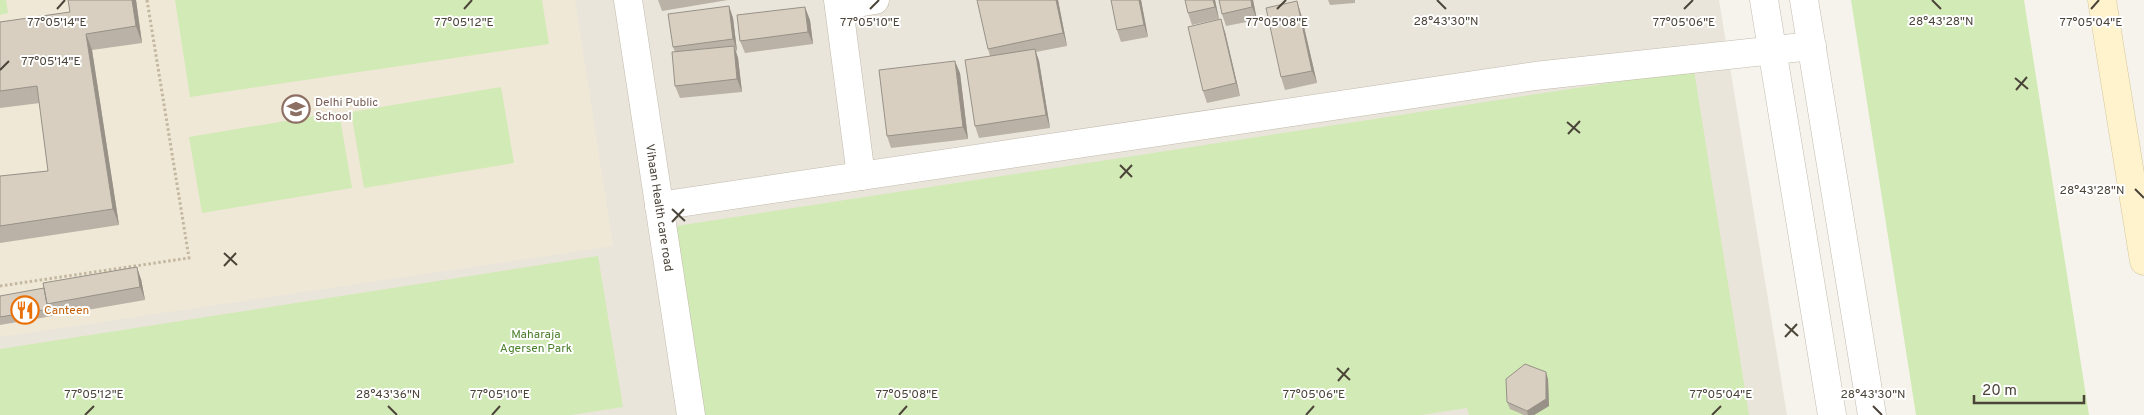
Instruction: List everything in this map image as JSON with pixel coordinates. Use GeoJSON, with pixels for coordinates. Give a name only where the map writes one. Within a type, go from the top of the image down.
{"type":"FeatureCollection","features":[{"type":"Feature","properties":{"kind":"street","name":"Vihaan Health care road"},"geometry":{"type":"LineString","coordinates":[[628,0],[690,415]]}},
{"type":"Feature","properties":{"kind":"street"},"geometry":{"type":"LineString","coordinates":[[861,176],[838,3],[875,0]]}},
{"type":"Feature","properties":{"kind":"street"},"geometry":{"type":"LineString","coordinates":[[1764,0],[1832,415]]}},
{"type":"Feature","properties":{"kind":"street"},"geometry":{"type":"LineString","coordinates":[[1804,0],[1872,415]]}},
{"type":"Feature","properties":{"kind":"street"},"geometry":{"type":"LineString","coordinates":[[2102,0],[2144,261]]}},
{"type":"Feature","properties":{"kind":"street"},"geometry":{"type":"LineString","coordinates":[[659,206],[1535,76],[1812,46]]}},
{"type":"Feature","properties":{"kind":"path"},"geometry":{"type":"LineString","coordinates":[[0,286],[189,258],[147,0]]}},
{"type":"Feature","properties":{"kind":"shaded area"},"geometry":{"type":"Polygon","coordinates":[[[0,0],[1719,0],[1787,415],[0,415],[0,0]]]}},
{"type":"Feature","properties":{"kind":"shaded area","name":"Delhi Public School"},"geometry":{"type":"Polygon","coordinates":[[[0,0],[575,0],[613,246],[0,337],[0,0]]]}},
{"type":"Feature","properties":{"kind":"green space"},"geometry":{"type":"Polygon","coordinates":[[[0,0],[6,0],[8,13],[0,15],[0,0]]]}},
{"type":"Feature","properties":{"kind":"green space"},"geometry":{"type":"Polygon","coordinates":[[[175,0],[542,0],[549,44],[190,97],[175,0]]]}},
{"type":"Feature","properties":{"kind":"green space"},"geometry":{"type":"Polygon","coordinates":[[[1851,0],[2024,0],[2089,415],[1916,415],[1851,0]]]}},
{"type":"Feature","properties":{"kind":"green space"},"geometry":{"type":"Polygon","coordinates":[[[1694,70],[1749,415],[1469,415],[1467,408],[1421,415],[692,415],[663,228],[1694,70]]]}},
{"type":"Feature","properties":{"kind":"green space"},"geometry":{"type":"Polygon","coordinates":[[[501,87],[514,163],[364,188],[351,112],[501,87]]]}},
{"type":"Feature","properties":{"kind":"green space"},"geometry":{"type":"Polygon","coordinates":[[[339,112],[352,188],[202,213],[189,137],[339,112]]]}},
{"type":"Feature","properties":{"kind":"green space","name":"Maharaja Agersen Park"},"geometry":{"type":"Polygon","coordinates":[[[598,256],[623,407],[571,415],[0,415],[0,349],[598,256]]]}},
{"type":"Feature","properties":{"kind":"building"},"geometry":{"type":"Polygon","coordinates":[[[68,0],[132,0],[136,26],[86,34],[113,209],[0,226],[0,176],[48,171],[37,86],[0,91],[0,22],[70,12],[68,0]]]}},
{"type":"Feature","properties":{"kind":"building"},"geometry":{"type":"Polygon","coordinates":[[[977,0],[1056,0],[1063,33],[988,49],[977,0]]]}},
{"type":"Feature","properties":{"kind":"building"},"geometry":{"type":"Polygon","coordinates":[[[1111,0],[1139,0],[1144,25],[1117,30],[1111,0]]]}},
{"type":"Feature","properties":{"kind":"building"},"geometry":{"type":"Polygon","coordinates":[[[1185,0],[1213,0],[1215,7],[1188,13],[1185,0]]]}},
{"type":"Feature","properties":{"kind":"building"},"geometry":{"type":"Polygon","coordinates":[[[1219,0],[1251,0],[1252,7],[1222,14],[1219,0]]]}},
{"type":"Feature","properties":{"kind":"building"},"geometry":{"type":"Polygon","coordinates":[[[1297,1],[1312,71],[1281,77],[1266,8],[1297,1]]]}},
{"type":"Feature","properties":{"kind":"building"},"geometry":{"type":"Polygon","coordinates":[[[729,6],[733,39],[673,47],[668,14],[729,6]]]}},
{"type":"Feature","properties":{"kind":"building"},"geometry":{"type":"Polygon","coordinates":[[[805,7],[808,32],[740,41],[737,15],[805,7]]]}},
{"type":"Feature","properties":{"kind":"building"},"geometry":{"type":"Polygon","coordinates":[[[1221,19],[1236,83],[1203,91],[1188,27],[1221,19]]]}},
{"type":"Feature","properties":{"kind":"building"},"geometry":{"type":"Polygon","coordinates":[[[734,46],[737,79],[675,86],[672,52],[734,46]]]}},
{"type":"Feature","properties":{"kind":"building"},"geometry":{"type":"Polygon","coordinates":[[[1035,49],[1046,115],[975,126],[965,60],[1035,49]]]}},
{"type":"Feature","properties":{"kind":"building"},"geometry":{"type":"Polygon","coordinates":[[[955,61],[963,127],[887,136],[879,70],[955,61]]]}},
{"type":"Feature","properties":{"kind":"building"},"geometry":{"type":"Polygon","coordinates":[[[137,267],[140,287],[47,304],[43,283],[137,267]]]}},
{"type":"Feature","properties":{"kind":"building","name":"Canteen"},"geometry":{"type":"Polygon","coordinates":[[[44,288],[49,309],[0,317],[0,296],[44,288]]]}},
{"type":"Feature","properties":{"kind":"building"},"geometry":{"type":"Polygon","coordinates":[[[1525,364],[1546,372],[1546,399],[1527,411],[1507,402],[1506,379],[1525,364]]]}},
{"type":"Feature","properties":{"kind":"place","name":"Delhi Public School"},"geometry":{"type":"Point","coordinates":[296,109]}},
{"type":"Feature","properties":{"kind":"place","name":"Canteen"},"geometry":{"type":"Point","coordinates":[25,310]}}]}
